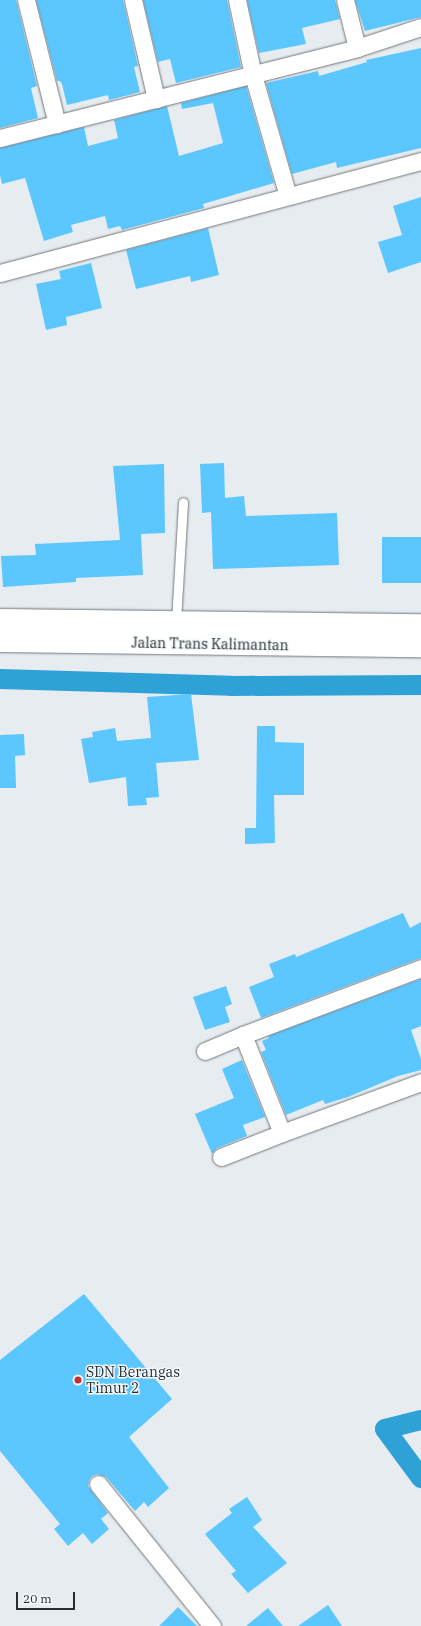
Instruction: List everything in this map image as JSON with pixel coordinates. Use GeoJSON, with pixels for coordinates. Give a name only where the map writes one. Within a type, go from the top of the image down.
{"type":"FeatureCollection","features":[{"type":"Feature","properties":{"kind":"highway","name":"Jalan Trans Kalimantan"},"geometry":{"type":"LineString","coordinates":[[0,620],[421,625]]}},
{"type":"Feature","properties":{"kind":"highway","name":"Jalan Trans Kalimantan"},"geometry":{"type":"LineString","coordinates":[[0,641],[421,646]]}},
{"type":"Feature","properties":{"kind":"street"},"geometry":{"type":"LineString","coordinates":[[26,0],[57,124]]}},
{"type":"Feature","properties":{"kind":"street"},"geometry":{"type":"LineString","coordinates":[[133,0],[156,99]]}},
{"type":"Feature","properties":{"kind":"street"},"geometry":{"type":"LineString","coordinates":[[237,0],[253,75],[288,196]]}},
{"type":"Feature","properties":{"kind":"street"},"geometry":{"type":"LineString","coordinates":[[345,0],[357,48]]}},
{"type":"Feature","properties":{"kind":"street"},"geometry":{"type":"LineString","coordinates":[[0,138],[357,48],[421,27]]}},
{"type":"Feature","properties":{"kind":"street"},"geometry":{"type":"LineString","coordinates":[[0,273],[421,162]]}},
{"type":"Feature","properties":{"kind":"street"},"geometry":{"type":"LineString","coordinates":[[205,1051],[243,1035],[421,968]]}},
{"type":"Feature","properties":{"kind":"street"},"geometry":{"type":"LineString","coordinates":[[243,1035],[282,1133]]}},
{"type":"Feature","properties":{"kind":"street"},"geometry":{"type":"LineString","coordinates":[[221,1157],[421,1082]]}},
{"type":"Feature","properties":{"kind":"street"},"geometry":{"type":"LineString","coordinates":[[98,1484],[212,1626]]}},
{"type":"Feature","properties":{"kind":"lane"},"geometry":{"type":"LineString","coordinates":[[176,621],[183,502]]}},
{"type":"Feature","properties":{"kind":"building"},"geometry":{"type":"Polygon","coordinates":[[[0,0],[16,0],[37,86],[31,88],[38,118],[0,128],[0,0]]]}},
{"type":"Feature","properties":{"kind":"building"},"geometry":{"type":"Polygon","coordinates":[[[36,0],[123,0],[138,66],[134,67],[140,92],[109,100],[108,95],[67,105],[62,84],[60,81],[57,81],[36,0]]]}},
{"type":"Feature","properties":{"kind":"building"},"geometry":{"type":"Polygon","coordinates":[[[143,0],[227,0],[241,67],[176,83],[170,59],[158,62],[143,0]]]}},
{"type":"Feature","properties":{"kind":"building"},"geometry":{"type":"Polygon","coordinates":[[[247,0],[335,0],[340,19],[302,28],[306,44],[259,53],[247,0]]]}},
{"type":"Feature","properties":{"kind":"building"},"geometry":{"type":"Polygon","coordinates":[[[355,0],[421,0],[421,17],[365,31],[355,0]]]}},
{"type":"Feature","properties":{"kind":"building"},"geometry":{"type":"Polygon","coordinates":[[[421,48],[421,148],[337,168],[336,162],[292,174],[266,83],[318,71],[319,76],[367,62],[366,60],[421,48]]]}},
{"type":"Feature","properties":{"kind":"building"},"geometry":{"type":"Polygon","coordinates":[[[246,86],[274,183],[203,204],[204,208],[122,230],[120,226],[108,229],[105,216],[71,225],[73,232],[44,241],[25,178],[2,184],[0,175],[0,148],[84,127],[88,146],[118,138],[114,120],[167,106],[179,156],[223,143],[213,103],[182,109],[181,103],[246,86]]]}},
{"type":"Feature","properties":{"kind":"building"},"geometry":{"type":"Polygon","coordinates":[[[421,197],[421,262],[388,273],[378,242],[402,235],[393,206],[421,197]]]}},
{"type":"Feature","properties":{"kind":"building"},"geometry":{"type":"Polygon","coordinates":[[[208,228],[219,275],[191,282],[190,276],[136,289],[126,250],[208,228]]]}},
{"type":"Feature","properties":{"kind":"building"},"geometry":{"type":"Polygon","coordinates":[[[91,263],[102,308],[66,317],[67,325],[46,330],[36,284],[61,279],[59,271],[91,263]]]}},
{"type":"Feature","properties":{"kind":"building"},"geometry":{"type":"Polygon","coordinates":[[[224,463],[225,498],[244,496],[246,516],[337,513],[339,565],[213,569],[211,512],[202,513],[200,464],[224,463]]]}},
{"type":"Feature","properties":{"kind":"building"},"geometry":{"type":"Polygon","coordinates":[[[164,464],[165,533],[141,534],[143,575],[76,578],[76,582],[3,587],[1,556],[36,555],[35,544],[120,540],[113,466],[164,464]]]}},
{"type":"Feature","properties":{"kind":"building"},"geometry":{"type":"Polygon","coordinates":[[[382,537],[421,537],[421,583],[382,583],[382,537]]]}},
{"type":"Feature","properties":{"kind":"building"},"geometry":{"type":"Polygon","coordinates":[[[191,694],[199,760],[156,763],[159,797],[146,798],[147,805],[128,806],[126,777],[89,783],[81,739],[93,737],[92,732],[115,728],[117,741],[151,738],[147,697],[191,694]]]}},
{"type":"Feature","properties":{"kind":"building"},"geometry":{"type":"Polygon","coordinates":[[[257,726],[275,726],[275,742],[304,743],[304,795],[274,795],[275,843],[245,844],[245,828],[256,828],[257,726]]]}},
{"type":"Feature","properties":{"kind":"building"},"geometry":{"type":"Polygon","coordinates":[[[24,734],[25,755],[15,756],[16,788],[0,788],[0,735],[24,734]]]}},
{"type":"Feature","properties":{"kind":"building"},"geometry":{"type":"Polygon","coordinates":[[[403,913],[410,928],[421,922],[421,958],[261,1018],[249,987],[274,977],[269,964],[295,954],[296,957],[403,913]]]}},
{"type":"Feature","properties":{"kind":"building"},"geometry":{"type":"Polygon","coordinates":[[[421,979],[421,1026],[411,1030],[421,1059],[421,1070],[398,1076],[348,1097],[325,1104],[323,1100],[286,1115],[261,1052],[266,1050],[262,1041],[269,1038],[268,1036],[421,979]]]}},
{"type":"Feature","properties":{"kind":"building"},"geometry":{"type":"Polygon","coordinates":[[[226,986],[232,1004],[225,1007],[230,1022],[205,1030],[193,997],[226,986]]]}},
{"type":"Feature","properties":{"kind":"building"},"geometry":{"type":"Polygon","coordinates":[[[242,1060],[265,1117],[243,1125],[247,1136],[217,1148],[212,1154],[195,1114],[234,1098],[222,1069],[242,1060]]]}},
{"type":"Feature","properties":{"kind":"building","name":"SDN Berangas Timur 2"},"geometry":{"type":"Polygon","coordinates":[[[84,1294],[172,1399],[129,1437],[169,1488],[148,1507],[144,1502],[135,1511],[106,1477],[97,1474],[92,1476],[89,1480],[88,1486],[108,1513],[101,1519],[109,1529],[92,1544],[83,1533],[68,1546],[54,1529],[60,1524],[0,1451],[0,1360],[84,1294]]]}},
{"type":"Feature","properties":{"kind":"building"},"geometry":{"type":"Polygon","coordinates":[[[247,1497],[262,1520],[253,1527],[287,1563],[248,1593],[231,1574],[236,1571],[205,1534],[232,1513],[229,1509],[247,1497]]]}},
{"type":"Feature","properties":{"kind":"building"},"geometry":{"type":"Polygon","coordinates":[[[328,1605],[342,1626],[298,1626],[328,1605]]]}},
{"type":"Feature","properties":{"kind":"building"},"geometry":{"type":"Polygon","coordinates":[[[178,1607],[197,1626],[159,1626],[178,1607]]]}},
{"type":"Feature","properties":{"kind":"building"},"geometry":{"type":"Polygon","coordinates":[[[268,1608],[283,1626],[246,1626],[268,1608]]]}},
{"type":"Feature","properties":{"kind":"waterway"},"geometry":{"type":"LineString","coordinates":[[0,679],[231,686],[421,685]]}},
{"type":"Feature","properties":{"kind":"waterway"},"geometry":{"type":"LineString","coordinates":[[421,1420],[385,1429],[421,1478]]}},
{"type":"Feature","properties":{"kind":"place","name":"SDN Berangas Timur 2"},"geometry":{"type":"Point","coordinates":[78,1380]}}]}
